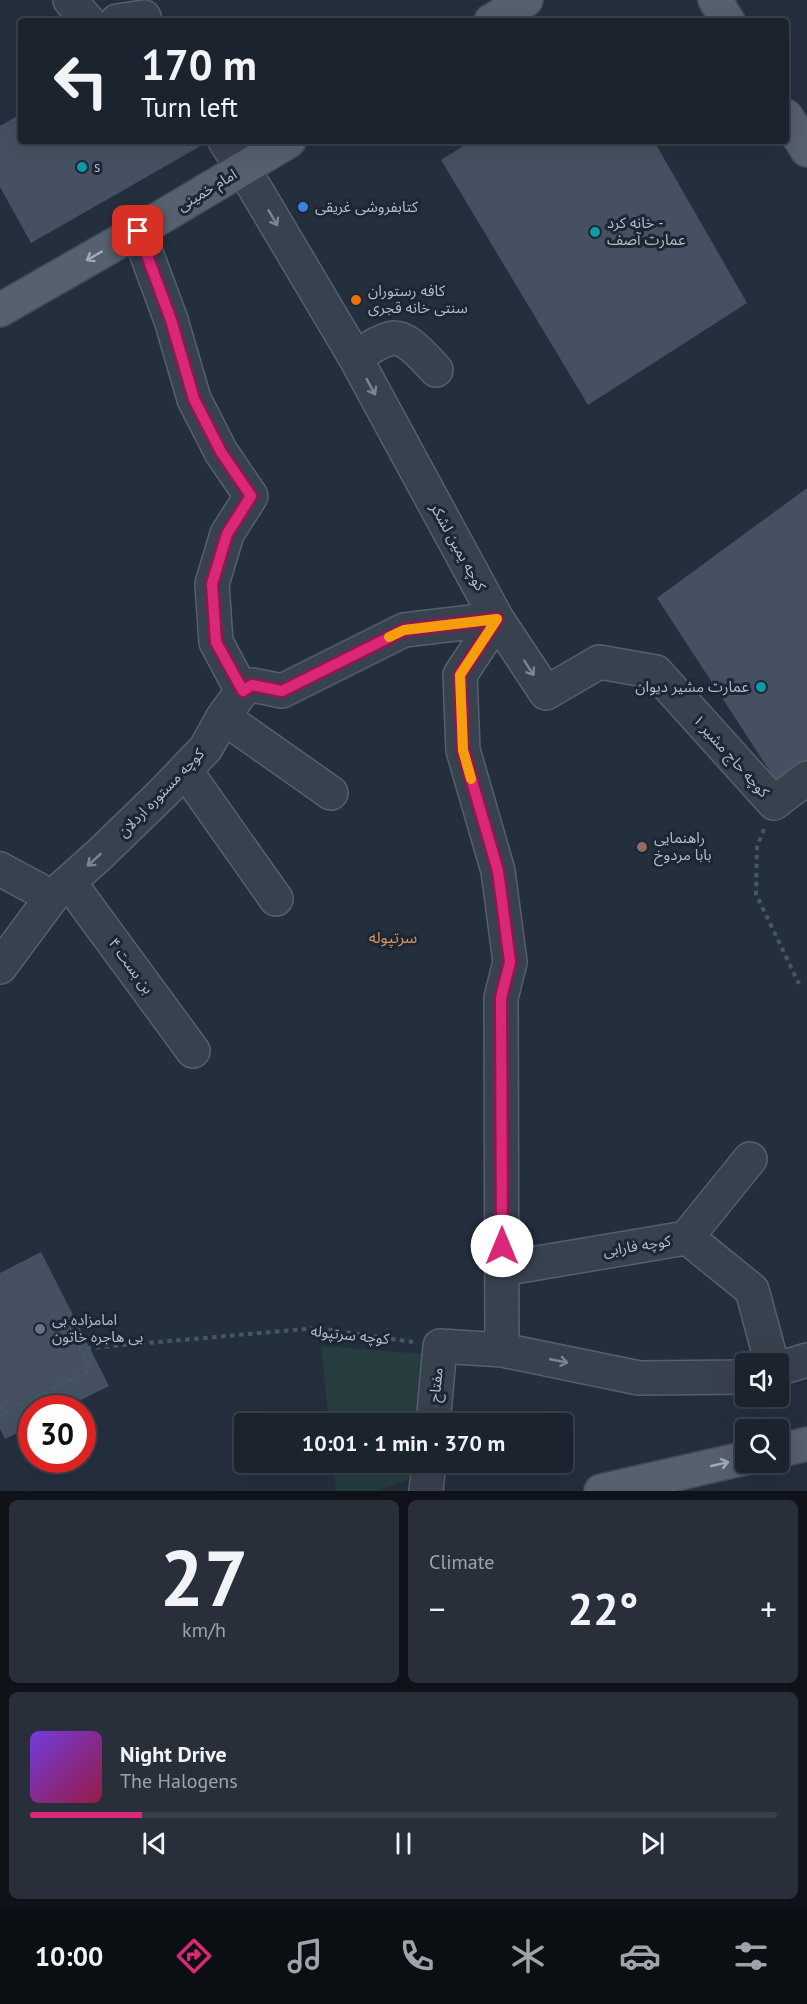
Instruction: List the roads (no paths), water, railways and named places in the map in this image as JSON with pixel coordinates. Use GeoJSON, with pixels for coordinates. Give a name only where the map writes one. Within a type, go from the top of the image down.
{"type":"FeatureCollection","features":[{"type":"Feature","properties":{"kind":"main road"},"geometry":{"type":"LineString","coordinates":[[496,18],[526,0]]}},
{"type":"Feature","properties":{"kind":"main road"},"geometry":{"type":"LineString","coordinates":[[715,0],[726,18]]}},
{"type":"Feature","properties":{"kind":"main road"},"geometry":{"type":"LineString","coordinates":[[789,121],[807,150]]}},
{"type":"Feature","properties":{"kind":"main road","name":"امام خمینی"},"geometry":{"type":"LineString","coordinates":[[0,310],[284,144]]}},
{"type":"Feature","properties":{"kind":"main road"},"geometry":{"type":"LineString","coordinates":[[789,1448],[807,1444]]}},
{"type":"Feature","properties":{"kind":"main road"},"geometry":{"type":"LineString","coordinates":[[602,1491],[682,1483],[735,1462]]}},
{"type":"Feature","properties":{"kind":"street"},"geometry":{"type":"LineString","coordinates":[[70,0],[85,18]]}},
{"type":"Feature","properties":{"kind":"street","name":"کوچه یمین لشکر"},"geometry":{"type":"LineString","coordinates":[[227,144],[355,357],[497,619]]}},
{"type":"Feature","properties":{"kind":"street"},"geometry":{"type":"LineString","coordinates":[[138,231],[171,320],[194,399],[221,452],[251,496],[227,534],[212,584],[216,642],[243,691],[252,685],[282,691],[404,630],[497,619]]}},
{"type":"Feature","properties":{"kind":"street"},"geometry":{"type":"LineString","coordinates":[[355,357],[390,338],[399,338],[435,370]]}},
{"type":"Feature","properties":{"kind":"street"},"geometry":{"type":"LineString","coordinates":[[497,619],[460,675],[463,750],[498,871],[510,962],[501,998],[502,1350],[639,1378],[735,1377]]}},
{"type":"Feature","properties":{"kind":"street","name":"کوچه حاج مشیر ۱"},"geometry":{"type":"LineString","coordinates":[[497,619],[546,693],[599,662],[656,672],[774,803],[807,778]]}},
{"type":"Feature","properties":{"kind":"street","name":"کوچه مستوره اردلان"},"geometry":{"type":"LineString","coordinates":[[0,967],[61,889],[155,801],[206,748],[223,717],[243,691]]}},
{"type":"Feature","properties":{"kind":"street"},"geometry":{"type":"LineString","coordinates":[[223,717],[331,793]]}},
{"type":"Feature","properties":{"kind":"street"},"geometry":{"type":"LineString","coordinates":[[185,770],[276,899]]}},
{"type":"Feature","properties":{"kind":"street"},"geometry":{"type":"LineString","coordinates":[[0,869],[61,889]]}},
{"type":"Feature","properties":{"kind":"street","name":"بن بست ۴"},"geometry":{"type":"LineString","coordinates":[[61,889],[194,1051]]}},
{"type":"Feature","properties":{"kind":"street"},"geometry":{"type":"LineString","coordinates":[[686,1239],[750,1158]]}},
{"type":"Feature","properties":{"kind":"street","name":"کوچه فارابی"},"geometry":{"type":"LineString","coordinates":[[502,1269],[686,1239],[752,1290],[769,1353]]}},
{"type":"Feature","properties":{"kind":"street","name":"مفتاح"},"geometry":{"type":"LineString","coordinates":[[434,1413],[440,1346],[502,1350]]}},
{"type":"Feature","properties":{"kind":"street"},"geometry":{"type":"LineString","coordinates":[[789,1366],[807,1360]]}},
{"type":"Feature","properties":{"kind":"street"},"geometry":{"type":"LineString","coordinates":[[426,1491],[428,1473]]}},
{"type":"Feature","properties":{"kind":"place","name":"s"},"geometry":{"type":"Point","coordinates":[82,167]}},
{"type":"Feature","properties":{"kind":"place","name":"کتابفروشی غریقی"},"geometry":{"type":"Point","coordinates":[303,207]}},
{"type":"Feature","properties":{"kind":"place","name":"خانه کرد - عمارت آصف"},"geometry":{"type":"Point","coordinates":[595,232]}},
{"type":"Feature","properties":{"kind":"place","name":"کافه رستوران سنتی خانه قجری"},"geometry":{"type":"Point","coordinates":[356,300]}},
{"type":"Feature","properties":{"kind":"place","name":"عمارت مشیر دیوان"},"geometry":{"type":"Point","coordinates":[761,687]}},
{"type":"Feature","properties":{"kind":"place","name":"راهنمایی بابا مردوخ"},"geometry":{"type":"Point","coordinates":[642,847]}},
{"type":"Feature","properties":{"kind":"place","name":"امامزاده بی بی هاجره خاتون"},"geometry":{"type":"Point","coordinates":[40,1329]}},
{"type":"Feature","properties":{"kind":"district","name":"سرتپوله"},"geometry":{"type":"Point","coordinates":[393,937]}}]}
